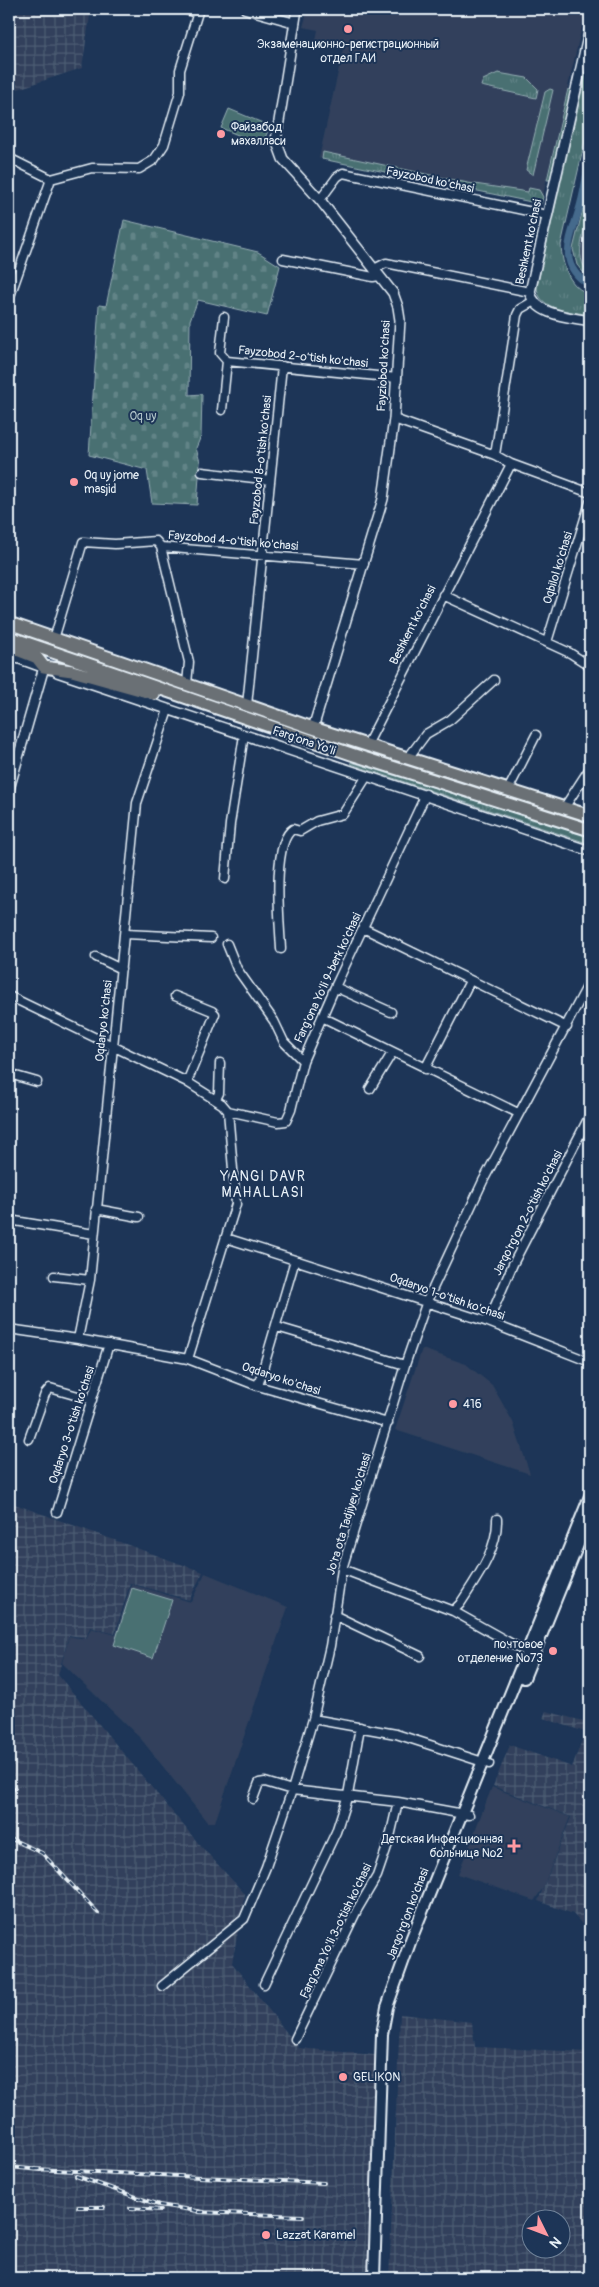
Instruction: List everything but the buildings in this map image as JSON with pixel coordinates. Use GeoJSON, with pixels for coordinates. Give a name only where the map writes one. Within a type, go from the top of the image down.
{"type":"FeatureCollection","features":[{"type":"Feature","properties":{"kind":"main road","name":"Farg'ona Yo'li"},"geometry":{"type":"LineString","coordinates":[[9,623],[313,728],[590,816]]}},
{"type":"Feature","properties":{"kind":"main road","name":"Farg'ona Yo'li"},"geometry":{"type":"LineString","coordinates":[[9,637],[209,707],[590,830]]}},
{"type":"Feature","properties":{"kind":"main road"},"geometry":{"type":"LineString","coordinates":[[9,647],[37,658],[44,667],[72,671],[132,689],[209,707]]}},
{"type":"Feature","properties":{"kind":"main road","name":"Jarqo'rg'on ko'chasi"},"geometry":{"type":"LineString","coordinates":[[531,1655],[590,1496]]}},
{"type":"Feature","properties":{"kind":"main road","name":"Jarqo'rg'on ko'chasi"},"geometry":{"type":"LineString","coordinates":[[374,2278],[383,2027],[387,2007],[406,1954],[590,1516]]}},
{"type":"Feature","properties":{"kind":"main road","name":"Jarqo'rg'on ko'chasi"},"geometry":{"type":"LineString","coordinates":[[380,2278],[388,2028],[393,2005],[465,1814]]}},
{"type":"Feature","properties":{"kind":"street"},"geometry":{"type":"LineString","coordinates":[[9,158],[51,179],[92,168],[139,169],[154,160],[164,145],[180,92],[180,70],[197,11],[184,9]]}},
{"type":"Feature","properties":{"kind":"street"},"geometry":{"type":"LineString","coordinates":[[245,9],[294,23]]}},
{"type":"Feature","properties":{"kind":"street","name":"Fayziobod ko'chasi"},"geometry":{"type":"LineString","coordinates":[[297,9],[277,147],[282,159],[320,200],[393,293],[399,312],[394,419],[383,499],[313,728]]}},
{"type":"Feature","properties":{"kind":"street","name":"Beshkent ko'chasi"},"geometry":{"type":"LineString","coordinates":[[495,455],[515,322],[520,309],[532,297],[548,215],[590,28]]}},
{"type":"Feature","properties":{"kind":"street","name":"Fayzobod ko'chasi"},"geometry":{"type":"LineString","coordinates":[[320,200],[337,177],[343,173],[548,215]]}},
{"type":"Feature","properties":{"kind":"street"},"geometry":{"type":"LineString","coordinates":[[9,300],[51,179]]}},
{"type":"Feature","properties":{"kind":"street"},"geometry":{"type":"LineString","coordinates":[[283,259],[373,277],[386,263],[532,297],[548,312],[590,322]]}},
{"type":"Feature","properties":{"kind":"street"},"geometry":{"type":"LineString","coordinates":[[224,317],[220,353],[228,361]]}},
{"type":"Feature","properties":{"kind":"street","name":"Fayzobod 2-o'tish ko'chasi"},"geometry":{"type":"LineString","coordinates":[[222,410],[228,361],[397,378]]}},
{"type":"Feature","properties":{"kind":"street","name":"Fayzobod 8-o'tish ko'chasi"},"geometry":{"type":"LineString","coordinates":[[248,705],[282,366]]}},
{"type":"Feature","properties":{"kind":"street"},"geometry":{"type":"LineString","coordinates":[[394,419],[495,455],[511,464],[590,493]]}},
{"type":"Feature","properties":{"kind":"street","name":"Beshkent ko'chasi"},"geometry":{"type":"LineString","coordinates":[[367,745],[511,464]]}},
{"type":"Feature","properties":{"kind":"street"},"geometry":{"type":"LineString","coordinates":[[202,472],[270,480]]}},
{"type":"Feature","properties":{"kind":"street","name":"Oqbilol ko'chasi"},"geometry":{"type":"LineString","coordinates":[[547,642],[590,502]]}},
{"type":"Feature","properties":{"kind":"street","name":"Fayzobod 4-o'tish ko'chasi"},"geometry":{"type":"LineString","coordinates":[[54,639],[83,542],[115,544],[156,541],[162,547],[364,564]]}},
{"type":"Feature","properties":{"kind":"street"},"geometry":{"type":"LineString","coordinates":[[162,547],[189,662],[187,684]]}},
{"type":"Feature","properties":{"kind":"street"},"geometry":{"type":"LineString","coordinates":[[443,595],[547,642],[590,666]]}},
{"type":"Feature","properties":{"kind":"street","name":"Farg'ona Yo'li"},"geometry":{"type":"LineString","coordinates":[[9,655],[168,710],[426,794],[590,851]]}},
{"type":"Feature","properties":{"kind":"street"},"geometry":{"type":"LineString","coordinates":[[9,789],[44,667]]}},
{"type":"Feature","properties":{"kind":"street"},"geometry":{"type":"LineString","coordinates":[[408,758],[426,734],[450,720],[494,680]]}},
{"type":"Feature","properties":{"kind":"street","name":"Oqdaryo ko'chasi"},"geometry":{"type":"LineString","coordinates":[[78,1339],[90,1280],[125,934],[136,803],[168,710]]}},
{"type":"Feature","properties":{"kind":"street"},"geometry":{"type":"LineString","coordinates":[[225,879],[230,824],[244,735]]}},
{"type":"Feature","properties":{"kind":"street"},"geometry":{"type":"LineString","coordinates":[[508,790],[536,735]]}},
{"type":"Feature","properties":{"kind":"street"},"geometry":{"type":"LineString","coordinates":[[564,808],[590,768]]}},
{"type":"Feature","properties":{"kind":"street"},"geometry":{"type":"LineString","coordinates":[[281,949],[278,878],[280,853],[290,831],[293,829],[300,831],[317,821],[343,814],[367,776]]}},
{"type":"Feature","properties":{"kind":"street","name":"Farg'ona Yo'li 9-berk ko'chasi"},"geometry":{"type":"LineString","coordinates":[[228,1110],[278,1122],[286,1122],[291,1110],[303,1061],[335,986],[426,794]]}},
{"type":"Feature","properties":{"kind":"street"},"geometry":{"type":"LineString","coordinates":[[363,928],[567,1027]]}},
{"type":"Feature","properties":{"kind":"street"},"geometry":{"type":"LineString","coordinates":[[125,934],[211,938]]}},
{"type":"Feature","properties":{"kind":"street"},"geometry":{"type":"LineString","coordinates":[[227,944],[237,969],[274,1020],[284,1042],[303,1061]]}},
{"type":"Feature","properties":{"kind":"street"},"geometry":{"type":"LineString","coordinates":[[96,958],[121,969]]}},
{"type":"Feature","properties":{"kind":"street"},"geometry":{"type":"LineString","coordinates":[[425,1069],[470,981]]}},
{"type":"Feature","properties":{"kind":"street","name":"Jo'ra ota Tadjiyev ko'chasi"},"geometry":{"type":"LineString","coordinates":[[162,1986],[244,1920],[266,1868],[313,1719],[330,1646],[342,1569],[405,1365],[427,1301],[483,1181],[590,981]]}},
{"type":"Feature","properties":{"kind":"street"},"geometry":{"type":"LineString","coordinates":[[335,986],[391,1012]]}},
{"type":"Feature","properties":{"kind":"street"},"geometry":{"type":"LineString","coordinates":[[9,996],[187,1082],[228,1110],[236,1204],[188,1359]]}},
{"type":"Feature","properties":{"kind":"street"},"geometry":{"type":"LineString","coordinates":[[175,996],[212,1011],[215,1014],[187,1082]]}},
{"type":"Feature","properties":{"kind":"street"},"geometry":{"type":"LineString","coordinates":[[322,1017],[392,1053],[518,1113]]}},
{"type":"Feature","properties":{"kind":"street"},"geometry":{"type":"LineString","coordinates":[[370,1089],[392,1053]]}},
{"type":"Feature","properties":{"kind":"street"},"geometry":{"type":"LineString","coordinates":[[216,1100],[219,1093],[220,1063]]}},
{"type":"Feature","properties":{"kind":"street"},"geometry":{"type":"LineString","coordinates":[[9,1074],[37,1082]]}},
{"type":"Feature","properties":{"kind":"street","name":"Jarqo'rg'on 2-o'tish ko'chasi"},"geometry":{"type":"LineString","coordinates":[[488,1322],[513,1264],[590,1115]]}},
{"type":"Feature","properties":{"kind":"street"},"geometry":{"type":"LineString","coordinates":[[96,1209],[139,1217]]}},
{"type":"Feature","properties":{"kind":"street"},"geometry":{"type":"LineString","coordinates":[[9,1220],[94,1234]]}},
{"type":"Feature","properties":{"kind":"street","name":"Oqdaryo 1-o'tish ko'chasi"},"geometry":{"type":"LineString","coordinates":[[226,1238],[427,1301],[488,1322],[590,1362]]}},
{"type":"Feature","properties":{"kind":"street"},"geometry":{"type":"LineString","coordinates":[[258,1386],[277,1327],[295,1260]]}},
{"type":"Feature","properties":{"kind":"street"},"geometry":{"type":"LineString","coordinates":[[54,1276],[90,1280]]}},
{"type":"Feature","properties":{"kind":"street"},"geometry":{"type":"LineString","coordinates":[[277,1327],[405,1365]]}},
{"type":"Feature","properties":{"kind":"street","name":"Oqdaryo ko'chasi"},"geometry":{"type":"LineString","coordinates":[[9,1329],[109,1344],[188,1359],[258,1386],[388,1423]]}},
{"type":"Feature","properties":{"kind":"street","name":"Oqdaryo 3-o'tish ko'chasi"},"geometry":{"type":"LineString","coordinates":[[57,1512],[109,1344]]}},
{"type":"Feature","properties":{"kind":"street"},"geometry":{"type":"LineString","coordinates":[[29,1439],[44,1394],[50,1388],[92,1400]]}},
{"type":"Feature","properties":{"kind":"street"},"geometry":{"type":"LineString","coordinates":[[453,1611],[465,1597],[492,1548],[498,1529],[497,1519]]}},
{"type":"Feature","properties":{"kind":"street"},"geometry":{"type":"LineString","coordinates":[[342,1569],[453,1611],[531,1655]]}},
{"type":"Feature","properties":{"kind":"street"},"geometry":{"type":"LineString","coordinates":[[334,1615],[420,1656]]}},
{"type":"Feature","properties":{"kind":"street"},"geometry":{"type":"LineString","coordinates":[[313,1719],[396,1734],[486,1763]]}},
{"type":"Feature","properties":{"kind":"street"},"geometry":{"type":"LineString","coordinates":[[264,1984],[336,1832],[348,1795],[360,1726]]}},
{"type":"Feature","properties":{"kind":"street"},"geometry":{"type":"LineString","coordinates":[[253,1799],[261,1781],[292,1790],[348,1795],[465,1814]]}},
{"type":"Feature","properties":{"kind":"street","name":"Farg'ona Yo'li 3-o'tish ko'chasi"},"geometry":{"type":"LineString","coordinates":[[295,2039],[357,1910],[377,1876],[389,1841],[398,1802]]}},
{"type":"Feature","properties":{"kind":"shaded area"},"geometry":{"type":"Polygon","coordinates":[[[9,9],[91,9],[82,68],[9,92],[9,9]]]}},
{"type":"Feature","properties":{"kind":"shaded area"},"geometry":{"type":"Polygon","coordinates":[[[308,9],[586,9],[541,204],[319,158],[344,45],[316,40],[318,30],[303,27],[308,9]]]}},
{"type":"Feature","properties":{"kind":"shaded area"},"geometry":{"type":"Polygon","coordinates":[[[590,205],[590,274],[582,265],[580,252],[590,205]]]}},
{"type":"Feature","properties":{"kind":"shaded area","name":"416"},"geometry":{"type":"Polygon","coordinates":[[[422,1349],[466,1364],[492,1385],[513,1422],[530,1474],[395,1430],[422,1349]]]}},
{"type":"Feature","properties":{"kind":"shaded area"},"geometry":{"type":"Polygon","coordinates":[[[9,1502],[203,1572],[189,1600],[130,1583],[115,1634],[90,1627],[86,1638],[69,1635],[58,1675],[199,1844],[245,1894],[232,1963],[299,2048],[375,2055],[368,2278],[9,2278],[9,1502]]]}},
{"type":"Feature","properties":{"kind":"shaded area"},"geometry":{"type":"Polygon","coordinates":[[[205,1573],[288,1607],[215,1822],[207,1822],[141,1739],[62,1663],[69,1636],[86,1639],[91,1628],[116,1635],[131,1584],[191,1602],[205,1573]]]}},
{"type":"Feature","properties":{"kind":"shaded area"},"geometry":{"type":"Polygon","coordinates":[[[546,1711],[590,1723],[590,1933],[573,1914],[538,1901],[571,1817],[493,1786],[510,1745],[572,1767],[585,1732],[543,1718],[546,1711]]]}},
{"type":"Feature","properties":{"kind":"shaded area","name":"Детская Инфекционная больница №2"},"geometry":{"type":"Polygon","coordinates":[[[492,1787],[570,1817],[543,1888],[534,1901],[458,1874],[492,1787]]]}},
{"type":"Feature","properties":{"kind":"shaded area"},"geometry":{"type":"Polygon","coordinates":[[[400,2014],[472,2022],[475,2047],[590,2052],[590,2278],[389,2278],[400,2014]]]}},
{"type":"Feature","properties":{"kind":"green space"},"geometry":{"type":"Polygon","coordinates":[[[590,55],[590,119],[561,245],[568,275],[577,287],[590,294],[590,315],[566,311],[549,305],[539,295],[537,287],[590,55]]]}},
{"type":"Feature","properties":{"kind":"green space"},"geometry":{"type":"Polygon","coordinates":[[[498,73],[527,78],[538,89],[536,98],[481,86],[483,80],[498,73]]]}},
{"type":"Feature","properties":{"kind":"green space"},"geometry":{"type":"Polygon","coordinates":[[[550,89],[553,90],[533,175],[526,170],[545,92],[550,89]]]}},
{"type":"Feature","properties":{"kind":"green space"},"geometry":{"type":"Polygon","coordinates":[[[568,89],[571,90],[550,180],[547,180],[568,89]]]}},
{"type":"Feature","properties":{"kind":"green space"},"geometry":{"type":"Polygon","coordinates":[[[229,109],[270,126],[262,145],[221,128],[229,109]]]}},
{"type":"Feature","properties":{"kind":"green space"},"geometry":{"type":"Polygon","coordinates":[[[323,152],[468,183],[528,192],[529,188],[539,190],[543,197],[541,204],[322,159],[323,152]]]}},
{"type":"Feature","properties":{"kind":"green space"},"geometry":{"type":"Polygon","coordinates":[[[590,181],[589,213],[582,241],[581,258],[584,267],[590,274],[590,280],[577,265],[573,249],[590,181]]]}},
{"type":"Feature","properties":{"kind":"green space","name":"Oq uy"},"geometry":{"type":"Polygon","coordinates":[[[124,220],[258,252],[280,266],[267,316],[198,300],[190,320],[189,395],[202,394],[201,436],[196,448],[200,462],[197,505],[152,503],[147,470],[89,455],[99,305],[106,306],[124,220]]]}},
{"type":"Feature","properties":{"kind":"green space"},"geometry":{"type":"Polygon","coordinates":[[[351,762],[590,836],[590,844],[351,764],[351,762]]]}},
{"type":"Feature","properties":{"kind":"green space"},"geometry":{"type":"Polygon","coordinates":[[[132,1588],[172,1600],[153,1658],[114,1645],[132,1588]]]}},
{"type":"Feature","properties":{"kind":"waterway"},"geometry":{"type":"LineString","coordinates":[[590,153],[583,193],[568,249],[572,268],[579,277],[590,285]]}},
{"type":"Feature","properties":{"kind":"railway"},"geometry":{"type":"LineString","coordinates":[[9,1793],[15,1788]]}},
{"type":"Feature","properties":{"kind":"railway"},"geometry":{"type":"LineString","coordinates":[[9,1838],[42,1853],[98,1913]]}},
{"type":"Feature","properties":{"kind":"railway"},"geometry":{"type":"LineString","coordinates":[[9,2167],[41,2170]]}},
{"type":"Feature","properties":{"kind":"railway"},"geometry":{"type":"LineString","coordinates":[[34,2169],[324,2183]]}},
{"type":"Feature","properties":{"kind":"railway"},"geometry":{"type":"LineString","coordinates":[[76,2176],[159,2205],[204,2212]]}},
{"type":"Feature","properties":{"kind":"railway"},"geometry":{"type":"LineString","coordinates":[[78,2207],[104,2207]]}},
{"type":"Feature","properties":{"kind":"railway"},"geometry":{"type":"LineString","coordinates":[[130,2208],[161,2210]]}},
{"type":"Feature","properties":{"kind":"railway"},"geometry":{"type":"LineString","coordinates":[[198,2212],[303,2216]]}},
{"type":"Feature","properties":{"kind":"place","name":"Экзаменационно-регистрационный отдел ГАИ"},"geometry":{"type":"Point","coordinates":[348,29]}},
{"type":"Feature","properties":{"kind":"place","name":"Файзабод махалласи"},"geometry":{"type":"Point","coordinates":[221,134]}},
{"type":"Feature","properties":{"kind":"place","name":"Oq uy jome masjid"},"geometry":{"type":"Point","coordinates":[74,482]}},
{"type":"Feature","properties":{"kind":"place","name":"416"},"geometry":{"type":"Point","coordinates":[453,1404]}},
{"type":"Feature","properties":{"kind":"place","name":"почтовое отделение №73"},"geometry":{"type":"Point","coordinates":[553,1651]}},
{"type":"Feature","properties":{"kind":"place","name":"Детская Инфекционная больница №2"},"geometry":{"type":"Point","coordinates":[514,1846]}},
{"type":"Feature","properties":{"kind":"place","name":"GELIKON"},"geometry":{"type":"Point","coordinates":[343,2077]}},
{"type":"Feature","properties":{"kind":"place","name":"Lazzat Karamel"},"geometry":{"type":"Point","coordinates":[266,2235]}},
{"type":"Feature","properties":{"kind":"district","name":"YANGI DAVR MAHALLASI"},"geometry":{"type":"Point","coordinates":[263,1184]}}]}
